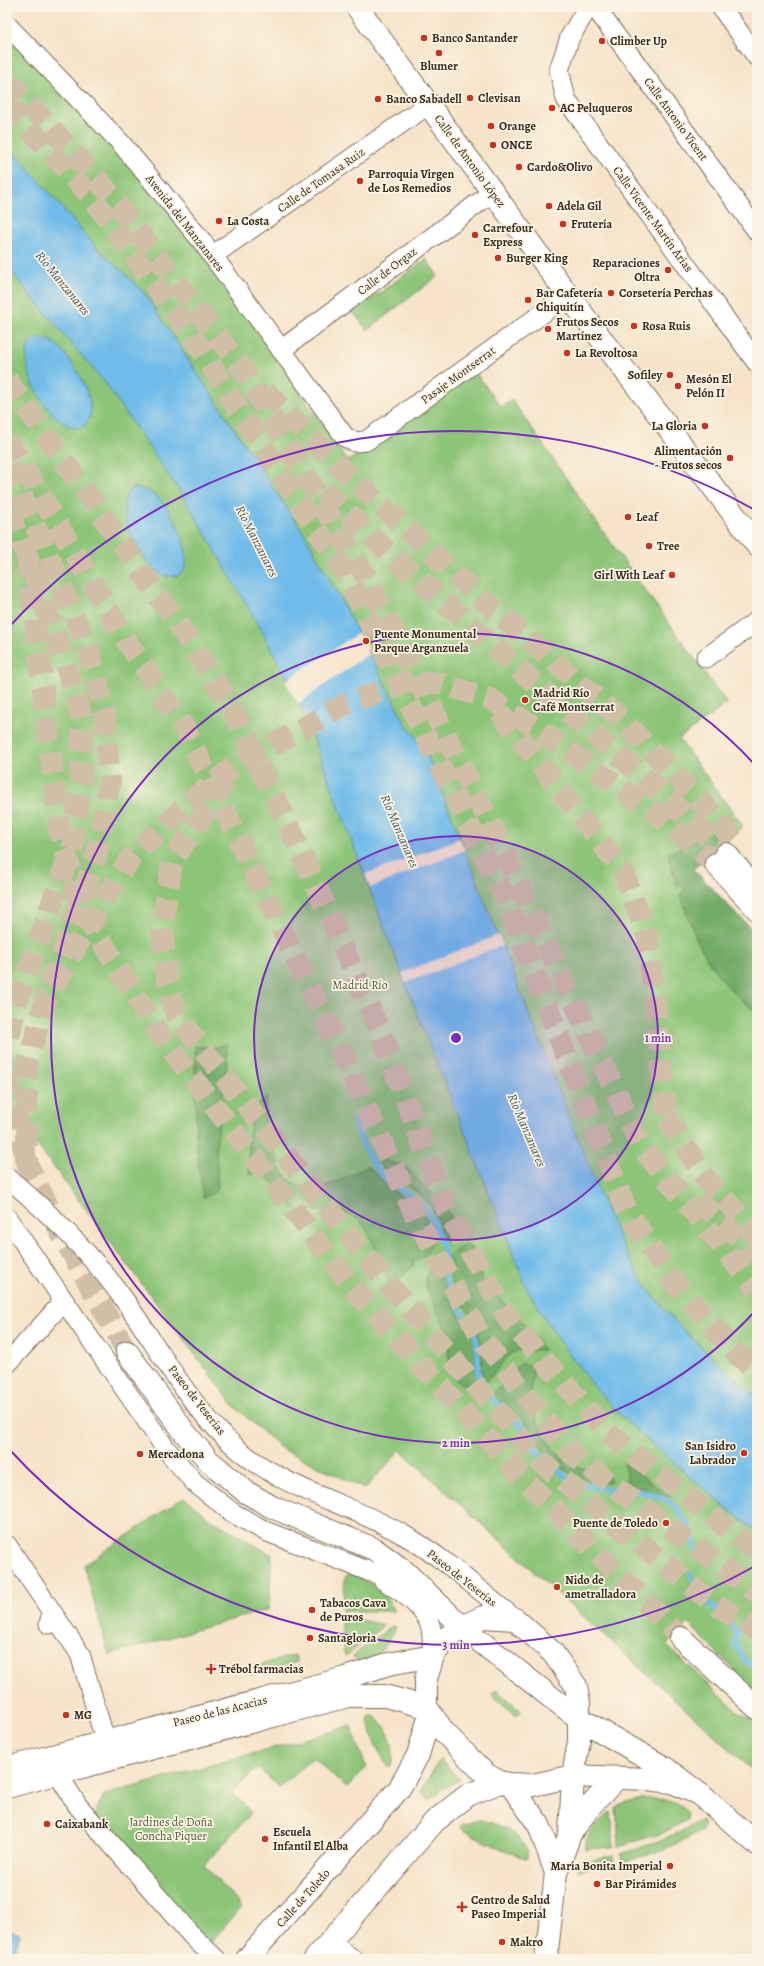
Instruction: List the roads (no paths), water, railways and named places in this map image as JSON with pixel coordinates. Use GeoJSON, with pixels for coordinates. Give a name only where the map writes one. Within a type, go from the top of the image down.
{"type":"FeatureCollection","features":[{"type":"Feature","properties":{"kind":"main road","name":"Calle de Antonio López"},"geometry":{"type":"LineString","coordinates":[[357,7],[568,295],[757,545]]}},
{"type":"Feature","properties":{"kind":"main road"},"geometry":{"type":"LineString","coordinates":[[726,854],[757,868]]}},
{"type":"Feature","properties":{"kind":"main road"},"geometry":{"type":"LineString","coordinates":[[726,854],[757,891]]}},
{"type":"Feature","properties":{"kind":"main road"},"geometry":{"type":"LineString","coordinates":[[726,854],[757,909]]}},
{"type":"Feature","properties":{"kind":"main road"},"geometry":{"type":"LineString","coordinates":[[127,1352],[185,1433],[209,1461],[246,1492],[272,1507],[374,1549],[404,1571],[462,1627],[580,1719],[665,1768],[701,1795],[757,1844]]}},
{"type":"Feature","properties":{"kind":"main road","name":"Calle de Toledo"},"geometry":{"type":"LineString","coordinates":[[247,1959],[399,1789],[418,1755],[428,1710],[426,1679],[433,1656],[446,1638],[462,1627],[483,1617],[514,1619]]}},
{"type":"Feature","properties":{"kind":"main road"},"geometry":{"type":"LineString","coordinates":[[514,1619],[553,1654],[576,1686],[580,1719],[576,1763],[573,1776],[570,1834],[556,1873],[546,1959]]}},
{"type":"Feature","properties":{"kind":"main road"},"geometry":{"type":"LineString","coordinates":[[681,1638],[757,1708]]}},
{"type":"Feature","properties":{"kind":"main road","name":"Paseo de las Acacias"},"geometry":{"type":"LineString","coordinates":[[7,1768],[105,1740],[342,1679],[388,1664],[433,1656]]}},
{"type":"Feature","properties":{"kind":"main road","name":"Paseo de las Acacias"},"geometry":{"type":"LineString","coordinates":[[7,1787],[348,1696],[384,1696],[428,1710]]}},
{"type":"Feature","properties":{"kind":"main road"},"geometry":{"type":"LineString","coordinates":[[428,1710],[444,1732],[478,1767],[505,1783],[539,1825],[556,1873]]}},
{"type":"Feature","properties":{"kind":"main road"},"geometry":{"type":"LineString","coordinates":[[315,1959],[435,1821],[468,1795],[505,1783],[533,1785],[573,1776],[648,1779],[672,1782],[701,1795]]}},
{"type":"Feature","properties":{"kind":"main road"},"geometry":{"type":"LineString","coordinates":[[570,1834],[591,1806],[617,1778]]}},
{"type":"Feature","properties":{"kind":"street","name":"Calle Vicente Martín Arias"},"geometry":{"type":"LineString","coordinates":[[588,7],[570,37],[558,70],[566,99],[757,363]]}},
{"type":"Feature","properties":{"kind":"street","name":"Calle Antonio Vicent"},"geometry":{"type":"LineString","coordinates":[[595,7],[757,231]]}},
{"type":"Feature","properties":{"kind":"street"},"geometry":{"type":"LineString","coordinates":[[721,7],[757,57]]}},
{"type":"Feature","properties":{"kind":"street","name":"Avenida del Manzanares"},"geometry":{"type":"LineString","coordinates":[[7,25],[120,142],[212,256],[345,437]]}},
{"type":"Feature","properties":{"kind":"street","name":"Calle de Tomasa Ruiz"},"geometry":{"type":"LineString","coordinates":[[212,256],[429,104]]}},
{"type":"Feature","properties":{"kind":"street","name":"Calle de Orgaz"},"geometry":{"type":"LineString","coordinates":[[281,350],[493,192]]}},
{"type":"Feature","properties":{"kind":"street","name":"Pasaje Montserrat"},"geometry":{"type":"LineString","coordinates":[[345,437],[355,442],[366,441],[568,295]]}},
{"type":"Feature","properties":{"kind":"street"},"geometry":{"type":"LineString","coordinates":[[706,658],[757,621]]}},
{"type":"Feature","properties":{"kind":"street","name":"Paseo de Yeserías"},"geometry":{"type":"LineString","coordinates":[[7,1176],[76,1240],[122,1297],[179,1381],[205,1415],[240,1450],[268,1470],[309,1492],[402,1533],[435,1554],[514,1619]]}},
{"type":"Feature","properties":{"kind":"street"},"geometry":{"type":"LineString","coordinates":[[7,1218],[166,1449],[195,1483],[233,1513],[265,1531],[368,1571],[420,1586]]}},
{"type":"Feature","properties":{"kind":"street"},"geometry":{"type":"LineString","coordinates":[[7,1364],[64,1301]]}},
{"type":"Feature","properties":{"kind":"street"},"geometry":{"type":"LineString","coordinates":[[7,1545],[50,1620],[80,1654],[105,1740]]}},
{"type":"Feature","properties":{"kind":"street"},"geometry":{"type":"LineString","coordinates":[[368,1571],[396,1588],[422,1612],[430,1625],[433,1656]]}},
{"type":"Feature","properties":{"kind":"street"},"geometry":{"type":"LineString","coordinates":[[58,1773],[78,1806],[194,1938],[216,1959]]}},
{"type":"Feature","properties":{"kind":"street"},"geometry":{"type":"LineString","coordinates":[[329,1943],[353,1959]]}},
{"type":"Feature","properties":{"kind":"water","name":"Río Manzanares"},"geometry":{"type":"Polygon","coordinates":[[[7,144],[96,247],[143,291],[308,540],[371,656],[404,722],[424,746],[604,1205],[629,1257],[646,1286],[671,1317],[757,1398],[757,1532],[722,1504],[625,1420],[606,1400],[563,1345],[526,1286],[405,983],[300,703],[263,633],[187,502],[105,383],[7,267],[7,144]]]}},
{"type":"Feature","properties":{"kind":"water"},"geometry":{"type":"Polygon","coordinates":[[[36,337],[51,341],[60,348],[76,369],[83,382],[91,408],[89,418],[83,426],[73,427],[61,422],[49,410],[39,395],[31,379],[27,362],[28,348],[36,337]]]}},
{"type":"Feature","properties":{"kind":"water"},"geometry":{"type":"Polygon","coordinates":[[[134,488],[147,491],[159,498],[174,520],[182,538],[186,556],[186,564],[184,569],[178,575],[168,576],[155,570],[148,563],[134,541],[128,529],[124,505],[126,495],[134,488]]]}},
{"type":"Feature","properties":{"kind":"water"},"geometry":{"type":"Polygon","coordinates":[[[7,1930],[20,1934],[13,1957],[7,1955],[7,1930]]]}},
{"type":"Feature","properties":{"kind":"waterway"},"geometry":{"type":"LineString","coordinates":[[354,1120],[364,1147],[378,1171],[397,1188],[416,1199],[425,1208],[432,1219],[443,1249],[446,1264],[445,1274],[447,1283],[477,1341],[480,1380],[488,1394],[524,1429],[536,1450],[544,1459],[573,1481],[603,1488],[650,1493],[661,1497],[671,1504],[681,1514],[689,1526],[693,1534],[695,1549]]}},
{"type":"Feature","properties":{"kind":"waterway"},"geometry":{"type":"LineString","coordinates":[[691,1574],[700,1597],[725,1616],[737,1633],[735,1645],[746,1661],[757,1668]]}},
{"type":"Feature","properties":{"kind":"tunnel"},"geometry":{"type":"LineString","coordinates":[[7,80],[105,188],[242,368],[366,577],[496,835],[641,1146],[757,1290]]}},
{"type":"Feature","properties":{"kind":"tunnel"},"geometry":{"type":"LineString","coordinates":[[7,104],[94,200],[204,353],[234,403],[346,574],[505,898],[626,1209],[672,1280],[738,1355],[757,1370]]}},
{"type":"Feature","properties":{"kind":"tunnel"},"geometry":{"type":"LineString","coordinates":[[7,380],[172,615],[229,702],[303,856],[382,1036],[447,1210],[508,1319],[607,1432],[757,1552]]}},
{"type":"Feature","properties":{"kind":"tunnel"},"geometry":{"type":"LineString","coordinates":[[265,391],[341,468],[491,607],[622,720],[706,807],[737,844]]}},
{"type":"Feature","properties":{"kind":"tunnel"},"geometry":{"type":"LineString","coordinates":[[7,439],[126,640],[185,729],[342,1054],[417,1219],[482,1339],[573,1455],[757,1593]]}},
{"type":"Feature","properties":{"kind":"tunnel"},"geometry":{"type":"LineString","coordinates":[[9,465],[89,650],[104,712],[110,781],[96,857],[45,1001]]}},
{"type":"Feature","properties":{"kind":"tunnel"},"geometry":{"type":"LineString","coordinates":[[324,490],[387,551],[565,710],[648,780],[726,854]]}},
{"type":"Feature","properties":{"kind":"tunnel"},"geometry":{"type":"LineString","coordinates":[[7,511],[27,555],[64,659],[82,718],[81,783],[72,847],[17,1001],[7,1047]]}},
{"type":"Feature","properties":{"kind":"tunnel"},"geometry":{"type":"LineString","coordinates":[[27,555],[60,834],[83,911],[157,1031],[357,1293],[523,1478],[681,1638]]}},
{"type":"Feature","properties":{"kind":"tunnel"},"geometry":{"type":"LineString","coordinates":[[127,1352],[62,1235],[27,1163],[27,1066],[45,1001],[109,891],[130,859],[194,798],[234,767],[347,703],[409,682],[439,683],[490,699],[538,729],[655,813],[716,864]]}},
{"type":"Feature","properties":{"kind":"tunnel"},"geometry":{"type":"LineString","coordinates":[[500,712],[622,870],[648,938],[667,1118]]}},
{"type":"Feature","properties":{"kind":"tunnel"},"geometry":{"type":"LineString","coordinates":[[225,781],[172,862],[162,927],[167,980],[176,1015],[379,1273],[542,1463],[713,1603],[757,1630]]}},
{"type":"Feature","properties":{"kind":"tunnel"},"geometry":{"type":"LineString","coordinates":[[7,1074],[27,1163]]}},
{"type":"Feature","properties":{"kind":"tunnel"},"geometry":{"type":"LineString","coordinates":[[667,1118],[706,1179],[757,1235]]}},
{"type":"Feature","properties":{"kind":"tunnel"},"geometry":{"type":"LineString","coordinates":[[698,1200],[757,1255]]}},
{"type":"Feature","properties":{"kind":"place","name":"Banco Santander"},"geometry":{"type":"Point","coordinates":[424,38]}},
{"type":"Feature","properties":{"kind":"place","name":"Climber Up"},"geometry":{"type":"Point","coordinates":[602,41]}},
{"type":"Feature","properties":{"kind":"place","name":"Blumer"},"geometry":{"type":"Point","coordinates":[439,53]}},
{"type":"Feature","properties":{"kind":"place","name":"Clevisan"},"geometry":{"type":"Point","coordinates":[470,98]}},
{"type":"Feature","properties":{"kind":"place","name":"Banco Sabadell"},"geometry":{"type":"Point","coordinates":[378,99]}},
{"type":"Feature","properties":{"kind":"place","name":"AC Peluqueros"},"geometry":{"type":"Point","coordinates":[552,108]}},
{"type":"Feature","properties":{"kind":"place","name":"Orange"},"geometry":{"type":"Point","coordinates":[491,126]}},
{"type":"Feature","properties":{"kind":"place","name":"ONCE"},"geometry":{"type":"Point","coordinates":[493,145]}},
{"type":"Feature","properties":{"kind":"place","name":"Cardo&Olivo"},"geometry":{"type":"Point","coordinates":[519,167]}},
{"type":"Feature","properties":{"kind":"place","name":"Parroquia Virgen de Los Remedios"},"geometry":{"type":"Point","coordinates":[360,181]}},
{"type":"Feature","properties":{"kind":"place","name":"Adela Gil"},"geometry":{"type":"Point","coordinates":[549,206]}},
{"type":"Feature","properties":{"kind":"place","name":"La Costa"},"geometry":{"type":"Point","coordinates":[219,221]}},
{"type":"Feature","properties":{"kind":"place","name":"Frutería"},"geometry":{"type":"Point","coordinates":[563,224]}},
{"type":"Feature","properties":{"kind":"place","name":"Carrefour Express"},"geometry":{"type":"Point","coordinates":[475,235]}},
{"type":"Feature","properties":{"kind":"place","name":"Burger King"},"geometry":{"type":"Point","coordinates":[498,258]}},
{"type":"Feature","properties":{"kind":"place","name":"Reparaciones Oltra"},"geometry":{"type":"Point","coordinates":[668,270]}},
{"type":"Feature","properties":{"kind":"place","name":"Corsetería Perchas"},"geometry":{"type":"Point","coordinates":[611,293]}},
{"type":"Feature","properties":{"kind":"place","name":"Bar Cafetería Chiquitín"},"geometry":{"type":"Point","coordinates":[528,300]}},
{"type":"Feature","properties":{"kind":"place","name":"Rosa Ruis"},"geometry":{"type":"Point","coordinates":[634,326]}},
{"type":"Feature","properties":{"kind":"place","name":"Frutos Secos Martínez"},"geometry":{"type":"Point","coordinates":[548,329]}},
{"type":"Feature","properties":{"kind":"place","name":"La Revoltosa"},"geometry":{"type":"Point","coordinates":[567,353]}},
{"type":"Feature","properties":{"kind":"place","name":"Sofiley"},"geometry":{"type":"Point","coordinates":[670,375]}},
{"type":"Feature","properties":{"kind":"place","name":"Mesón El Pelón II"},"geometry":{"type":"Point","coordinates":[678,386]}},
{"type":"Feature","properties":{"kind":"place","name":"La Gloria"},"geometry":{"type":"Point","coordinates":[705,426]}},
{"type":"Feature","properties":{"kind":"place","name":"Alimentación - Frutos secos"},"geometry":{"type":"Point","coordinates":[730,458]}},
{"type":"Feature","properties":{"kind":"place","name":"Leaf"},"geometry":{"type":"Point","coordinates":[628,517]}},
{"type":"Feature","properties":{"kind":"place","name":"Tree"},"geometry":{"type":"Point","coordinates":[649,546]}},
{"type":"Feature","properties":{"kind":"place","name":"Girl With Leaf"},"geometry":{"type":"Point","coordinates":[672,575]}},
{"type":"Feature","properties":{"kind":"place","name":"Puente Monumental Parque Arganzuela"},"geometry":{"type":"Point","coordinates":[366,641]}},
{"type":"Feature","properties":{"kind":"place","name":"Madrid Río Café Montserrat"},"geometry":{"type":"Point","coordinates":[525,700]}},
{"type":"Feature","properties":{"kind":"place","name":"San Isidro Labrador"},"geometry":{"type":"Point","coordinates":[744,1453]}},
{"type":"Feature","properties":{"kind":"place","name":"Mercadona"},"geometry":{"type":"Point","coordinates":[140,1454]}},
{"type":"Feature","properties":{"kind":"place","name":"Puente de Toledo"},"geometry":{"type":"Point","coordinates":[666,1523]}},
{"type":"Feature","properties":{"kind":"place","name":"Nido de ametralladora"},"geometry":{"type":"Point","coordinates":[557,1587]}},
{"type":"Feature","properties":{"kind":"place","name":"Tabacos Cava de Puros"},"geometry":{"type":"Point","coordinates":[312,1610]}},
{"type":"Feature","properties":{"kind":"place","name":"Santagloria"},"geometry":{"type":"Point","coordinates":[310,1638]}},
{"type":"Feature","properties":{"kind":"place","name":"Trébol farmacias"},"geometry":{"type":"Point","coordinates":[211,1669]}},
{"type":"Feature","properties":{"kind":"place","name":"MG"},"geometry":{"type":"Point","coordinates":[66,1715]}},
{"type":"Feature","properties":{"kind":"place","name":"Caixabank"},"geometry":{"type":"Point","coordinates":[47,1824]}},
{"type":"Feature","properties":{"kind":"place","name":"Escuela Infantil El Alba"},"geometry":{"type":"Point","coordinates":[265,1839]}},
{"type":"Feature","properties":{"kind":"place","name":"María Bonita Imperial"},"geometry":{"type":"Point","coordinates":[670,1866]}},
{"type":"Feature","properties":{"kind":"place","name":"Bar Pirámides"},"geometry":{"type":"Point","coordinates":[597,1884]}},
{"type":"Feature","properties":{"kind":"place","name":"Centro de Salud Paseo Imperial"},"geometry":{"type":"Point","coordinates":[462,1907]}},
{"type":"Feature","properties":{"kind":"place","name":"Makro"},"geometry":{"type":"Point","coordinates":[502,1942]}},
{"type":"Feature","properties":{"kind":"park label","name":"Madrid Río"},"geometry":{"type":"Point","coordinates":[360,985]}},
{"type":"Feature","properties":{"kind":"park label","name":"Jardines de Doña Concha Piquer"},"geometry":{"type":"Point","coordinates":[171,1829]}}]}
